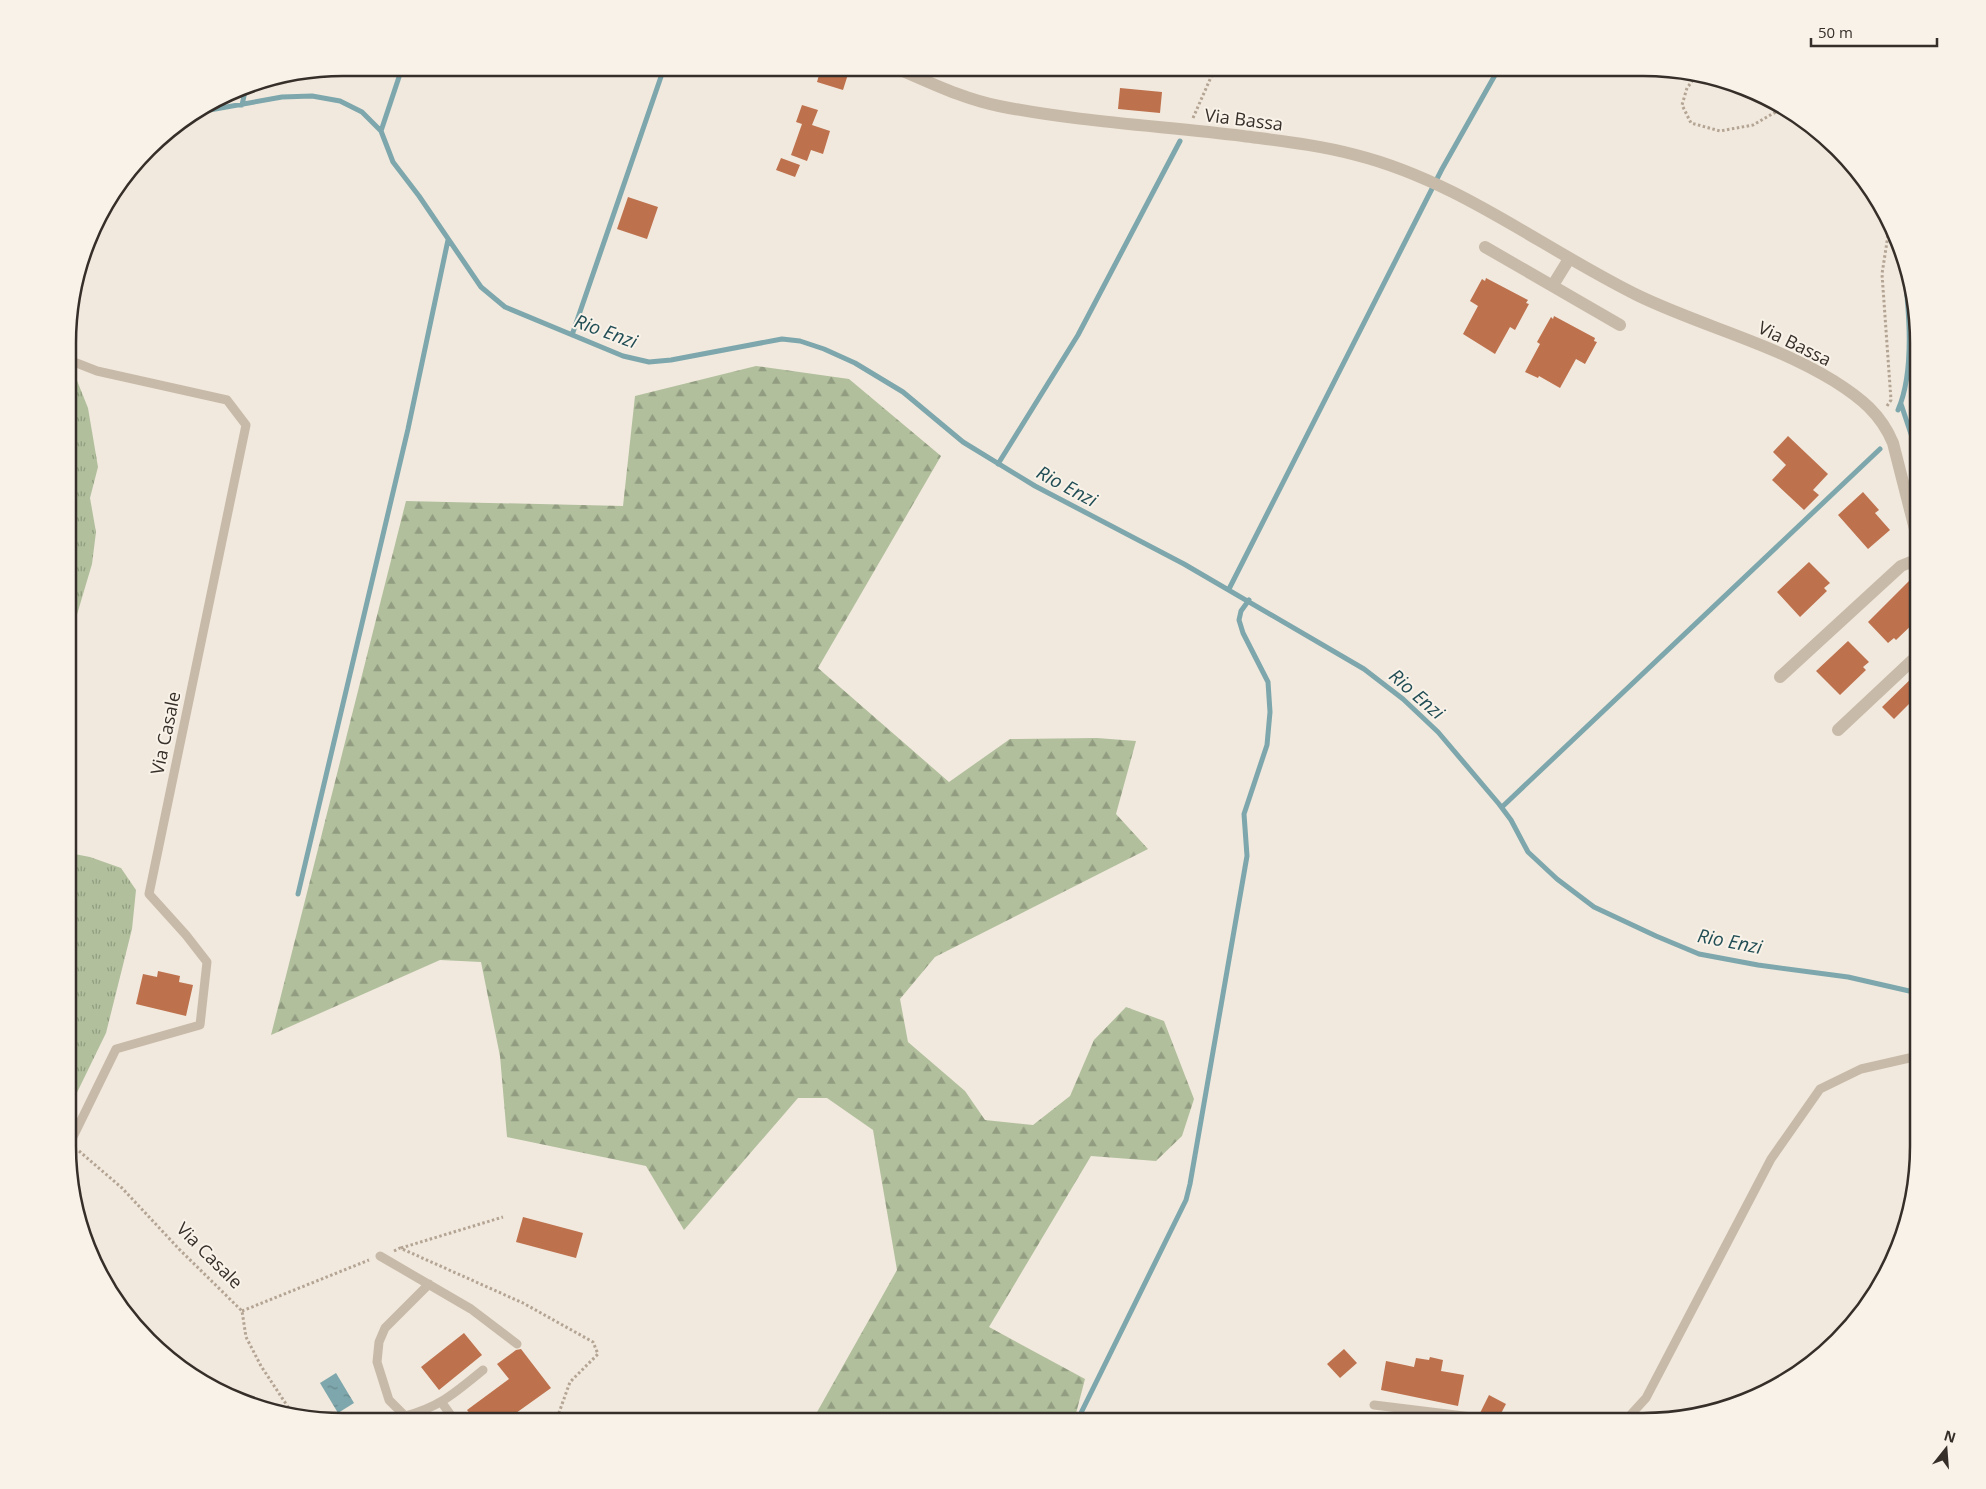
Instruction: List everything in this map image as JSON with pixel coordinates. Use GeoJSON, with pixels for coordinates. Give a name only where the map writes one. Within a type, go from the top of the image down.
{"type":"FeatureCollection","features":[{"type":"Feature","properties":{"kind":"street","name":"Via Bassa"},"geometry":{"type":"LineString","coordinates":[[914,76],[949,91],[997,106],[1306,144],[1358,155],[1408,172],[1473,202],[1569,259],[1642,297],[1776,350],[1835,382],[1884,423]]}},
{"type":"Feature","properties":{"kind":"street"},"geometry":{"type":"LineString","coordinates":[[1485,247],[1620,325]]}},
{"type":"Feature","properties":{"kind":"street"},"geometry":{"type":"LineString","coordinates":[[1553,285],[1569,259]]}},
{"type":"Feature","properties":{"kind":"street"},"geometry":{"type":"LineString","coordinates":[[1884,423],[1893,443],[1910,510]]}},
{"type":"Feature","properties":{"kind":"street"},"geometry":{"type":"LineString","coordinates":[[1780,677],[1901,566],[1910,562]]}},
{"type":"Feature","properties":{"kind":"street"},"geometry":{"type":"LineString","coordinates":[[1838,730],[1910,662]]}},
{"type":"Feature","properties":{"kind":"lane","name":"Via Casale"},"geometry":{"type":"LineString","coordinates":[[76,363],[97,371],[227,400],[246,425],[149,894],[208,962],[200,1025],[116,1049],[76,1131]]}},
{"type":"Feature","properties":{"kind":"lane"},"geometry":{"type":"LineString","coordinates":[[1633,1413],[1646,1398],[1772,1159],[1820,1089],[1861,1069],[1910,1058]]}},
{"type":"Feature","properties":{"kind":"lane"},"geometry":{"type":"LineString","coordinates":[[380,1256],[471,1309],[517,1344]]}},
{"type":"Feature","properties":{"kind":"lane"},"geometry":{"type":"LineString","coordinates":[[402,1413],[388,1400],[377,1362],[379,1342],[385,1328],[429,1284]]}},
{"type":"Feature","properties":{"kind":"lane"},"geometry":{"type":"LineString","coordinates":[[417,1413],[442,1403],[483,1370]]}},
{"type":"Feature","properties":{"kind":"lane"},"geometry":{"type":"LineString","coordinates":[[442,1403],[450,1413]]}},
{"type":"Feature","properties":{"kind":"lane"},"geometry":{"type":"LineString","coordinates":[[1374,1405],[1439,1413]]}},
{"type":"Feature","properties":{"kind":"path"},"geometry":{"type":"LineString","coordinates":[[1188,130],[1211,76]]}},
{"type":"Feature","properties":{"kind":"path"},"geometry":{"type":"LineString","coordinates":[[1692,81],[1687,88],[1682,105],[1692,123],[1720,131],[1753,125],[1776,112]]}},
{"type":"Feature","properties":{"kind":"path"},"geometry":{"type":"LineString","coordinates":[[1884,423],[1891,400],[1882,274],[1888,238]]}},
{"type":"Feature","properties":{"kind":"path","name":"Via Casale"},"geometry":{"type":"LineString","coordinates":[[76,1148],[122,1188],[179,1249],[242,1310],[246,1337],[260,1366],[288,1407]]}},
{"type":"Feature","properties":{"kind":"path"},"geometry":{"type":"LineString","coordinates":[[400,1248],[503,1217]]}},
{"type":"Feature","properties":{"kind":"green space"},"geometry":{"type":"Polygon","coordinates":[[[756,366],[849,379],[941,456],[818,668],[949,782],[1010,739],[1097,738],[1136,741],[1116,814],[1148,849],[935,957],[900,999],[908,1042],[965,1091],[985,1120],[1033,1125],[1070,1096],[1094,1040],[1126,1007],[1164,1021],[1194,1099],[1182,1136],[1156,1161],[1091,1156],[989,1327],[1085,1379],[1076,1413],[817,1413],[897,1270],[873,1130],[827,1098],[798,1098],[684,1230],[646,1166],[507,1137],[500,1056],[481,962],[440,960],[271,1035],[406,501],[623,506],[635,396],[756,366]]]}},
{"type":"Feature","properties":{"kind":"green space"},"geometry":{"type":"Polygon","coordinates":[[[76,378],[88,408],[98,467],[90,498],[96,532],[92,564],[76,618],[76,378]]]}},
{"type":"Feature","properties":{"kind":"green space"},"geometry":{"type":"Polygon","coordinates":[[[76,854],[90,857],[121,868],[136,890],[132,929],[106,1033],[76,1095],[76,854]]]}},
{"type":"Feature","properties":{"kind":"water"},"geometry":{"type":"Polygon","coordinates":[[[336,1373],[354,1403],[338,1413],[320,1383],[336,1373]]]}},
{"type":"Feature","properties":{"kind":"building"},"geometry":{"type":"Polygon","coordinates":[[[819,76],[847,76],[843,90],[817,82],[819,76]]]}},
{"type":"Feature","properties":{"kind":"building"},"geometry":{"type":"Polygon","coordinates":[[[1120,88],[1162,92],[1160,113],[1118,109],[1120,88]]]}},
{"type":"Feature","properties":{"kind":"building"},"geometry":{"type":"Polygon","coordinates":[[[802,105],[818,110],[812,125],[830,131],[823,154],[811,150],[807,161],[791,155],[802,124],[796,122],[802,105]]]}},
{"type":"Feature","properties":{"kind":"building"},"geometry":{"type":"Polygon","coordinates":[[[781,158],[800,165],[795,177],[776,170],[781,158]]]}},
{"type":"Feature","properties":{"kind":"building"},"geometry":{"type":"Polygon","coordinates":[[[628,197],[658,207],[647,239],[617,229],[628,197]]]}},
{"type":"Feature","properties":{"kind":"building"},"geometry":{"type":"Polygon","coordinates":[[[1486,278],[1528,300],[1526,303],[1529,304],[1515,330],[1510,327],[1495,354],[1463,334],[1478,306],[1470,301],[1482,279],[1485,281],[1486,278]]]}},
{"type":"Feature","properties":{"kind":"building"},"geometry":{"type":"Polygon","coordinates":[[[1554,316],[1595,338],[1594,341],[1597,342],[1585,364],[1576,359],[1560,388],[1539,376],[1538,378],[1525,372],[1540,344],[1537,342],[1551,317],[1553,319],[1554,316]]]}},
{"type":"Feature","properties":{"kind":"building"},"geometry":{"type":"Polygon","coordinates":[[[1788,436],[1828,474],[1813,490],[1819,495],[1804,510],[1772,480],[1786,465],[1773,452],[1788,436]]]}},
{"type":"Feature","properties":{"kind":"building"},"geometry":{"type":"Polygon","coordinates":[[[1863,492],[1879,510],[1875,513],[1890,530],[1868,549],[1838,515],[1863,492]]]}},
{"type":"Feature","properties":{"kind":"building"},"geometry":{"type":"Polygon","coordinates":[[[1809,562],[1830,583],[1824,588],[1827,591],[1800,617],[1777,592],[1809,562]]]}},
{"type":"Feature","properties":{"kind":"building"},"geometry":{"type":"Polygon","coordinates":[[[1910,580],[1910,627],[1896,640],[1894,638],[1888,643],[1868,622],[1910,580]]]}},
{"type":"Feature","properties":{"kind":"building"},"geometry":{"type":"Polygon","coordinates":[[[1848,641],[1869,662],[1863,667],[1866,670],[1840,695],[1816,671],[1848,641]]]}},
{"type":"Feature","properties":{"kind":"building"},"geometry":{"type":"Polygon","coordinates":[[[1910,680],[1910,703],[1894,719],[1882,707],[1910,680]]]}},
{"type":"Feature","properties":{"kind":"building"},"geometry":{"type":"Polygon","coordinates":[[[158,971],[180,976],[179,982],[193,985],[186,1016],[136,1004],[143,974],[157,977],[158,971]]]}},
{"type":"Feature","properties":{"kind":"building"},"geometry":{"type":"Polygon","coordinates":[[[523,1217],[583,1233],[576,1258],[516,1242],[523,1217]]]}},
{"type":"Feature","properties":{"kind":"building"},"geometry":{"type":"Polygon","coordinates":[[[464,1333],[482,1355],[439,1390],[421,1367],[464,1333]]]}},
{"type":"Feature","properties":{"kind":"building"},"geometry":{"type":"Polygon","coordinates":[[[521,1349],[551,1388],[516,1413],[469,1413],[467,1410],[509,1379],[497,1364],[516,1350],[521,1349]]]}},
{"type":"Feature","properties":{"kind":"building"},"geometry":{"type":"Polygon","coordinates":[[[1344,1349],[1357,1363],[1340,1378],[1327,1364],[1344,1349]]]}},
{"type":"Feature","properties":{"kind":"building"},"geometry":{"type":"Polygon","coordinates":[[[1430,1357],[1443,1360],[1441,1371],[1464,1375],[1458,1406],[1381,1390],[1386,1361],[1414,1367],[1416,1358],[1429,1360],[1430,1357]]]}},
{"type":"Feature","properties":{"kind":"building"},"geometry":{"type":"Polygon","coordinates":[[[1489,1395],[1506,1404],[1501,1413],[1480,1413],[1489,1395]]]}},
{"type":"Feature","properties":{"kind":"waterway"},"geometry":{"type":"LineString","coordinates":[[381,131],[399,76]]}},
{"type":"Feature","properties":{"kind":"waterway"},"geometry":{"type":"LineString","coordinates":[[572,335],[661,76]]}},
{"type":"Feature","properties":{"kind":"waterway"},"geometry":{"type":"LineString","coordinates":[[1229,589],[1442,169],[1494,76]]}},
{"type":"Feature","properties":{"kind":"waterway"},"geometry":{"type":"LineString","coordinates":[[242,105],[244,96]]}},
{"type":"Feature","properties":{"kind":"waterway","name":"Rio Enzi"},"geometry":{"type":"LineString","coordinates":[[216,109],[282,97],[312,96],[340,101],[362,112],[381,131],[393,162],[419,196],[481,287],[505,307],[623,356],[649,362],[671,360],[782,339],[800,341],[855,363],[903,392],[963,442],[1035,486],[1184,564],[1364,669],[1403,699],[1438,732],[1499,804],[1511,820],[1528,852],[1557,879],[1594,907],[1699,954],[1758,965],[1848,977],[1910,991]]}},
{"type":"Feature","properties":{"kind":"waterway"},"geometry":{"type":"LineString","coordinates":[[998,464],[1078,335],[1180,141]]}},
{"type":"Feature","properties":{"kind":"waterway"},"geometry":{"type":"LineString","coordinates":[[298,894],[408,429],[448,240]]}},
{"type":"Feature","properties":{"kind":"waterway"},"geometry":{"type":"LineString","coordinates":[[1898,410],[1907,377],[1909,326]]}},
{"type":"Feature","properties":{"kind":"waterway"},"geometry":{"type":"LineString","coordinates":[[1901,404],[1910,431]]}},
{"type":"Feature","properties":{"kind":"waterway"},"geometry":{"type":"LineString","coordinates":[[1502,807],[1880,449]]}},
{"type":"Feature","properties":{"kind":"waterway"},"geometry":{"type":"LineString","coordinates":[[1081,1413],[1186,1200],[1190,1184],[1247,856],[1244,814],[1267,745],[1270,712],[1268,682],[1243,633],[1239,620],[1241,611],[1249,600]]}}]}
